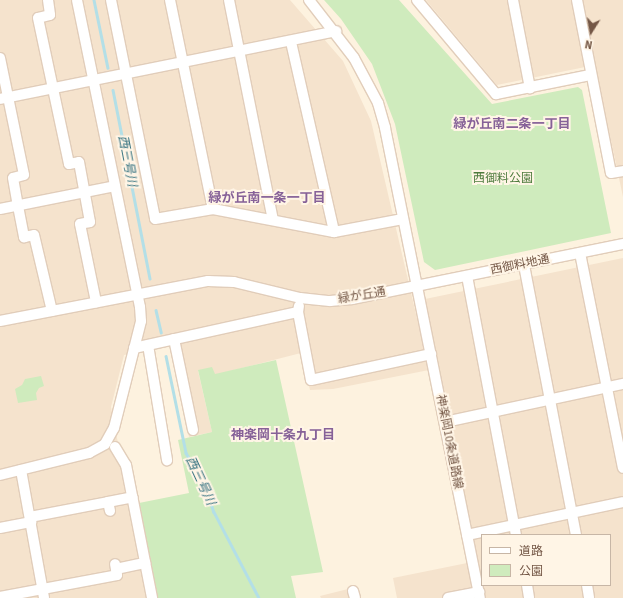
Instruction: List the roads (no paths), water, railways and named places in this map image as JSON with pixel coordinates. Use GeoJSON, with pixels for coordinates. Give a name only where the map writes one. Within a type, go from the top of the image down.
{"type":"FeatureCollection","features":[{"type":"Feature","properties":{"kind":"street"},"geometry":{"type":"LineString","coordinates":[[48,0],[50,15],[38,18],[69,164],[79,162],[90,222],[80,224],[96,302]]}},
{"type":"Feature","properties":{"kind":"street"},"geometry":{"type":"LineString","coordinates":[[0,475],[89,453],[105,444],[114,428],[141,321],[138,294],[77,0]]}},
{"type":"Feature","properties":{"kind":"street"},"geometry":{"type":"LineString","coordinates":[[111,0],[155,219],[213,208],[334,232],[403,219]]}},
{"type":"Feature","properties":{"kind":"street"},"geometry":{"type":"LineString","coordinates":[[170,0],[213,208]]}},
{"type":"Feature","properties":{"kind":"street"},"geometry":{"type":"LineString","coordinates":[[229,0],[273,220]]}},
{"type":"Feature","properties":{"kind":"street"},"geometry":{"type":"LineString","coordinates":[[309,0],[336,31],[354,58],[378,103],[417,286]]}},
{"type":"Feature","properties":{"kind":"street"},"geometry":{"type":"LineString","coordinates":[[417,0],[496,94],[590,76]]}},
{"type":"Feature","properties":{"kind":"street"},"geometry":{"type":"LineString","coordinates":[[513,0],[530,88]]}},
{"type":"Feature","properties":{"kind":"street"},"geometry":{"type":"LineString","coordinates":[[577,0],[590,76],[611,173],[623,171]]}},
{"type":"Feature","properties":{"kind":"street"},"geometry":{"type":"LineString","coordinates":[[4,99],[291,42],[336,31]]}},
{"type":"Feature","properties":{"kind":"street"},"geometry":{"type":"LineString","coordinates":[[291,42],[334,232]]}},
{"type":"Feature","properties":{"kind":"street"},"geometry":{"type":"LineString","coordinates":[[0,58],[4,99],[24,175],[12,178],[24,237],[34,235],[52,311]]}},
{"type":"Feature","properties":{"kind":"street"},"geometry":{"type":"LineString","coordinates":[[0,210],[115,186]]}},
{"type":"Feature","properties":{"kind":"street","name":"西御料地通"},"geometry":{"type":"LineString","coordinates":[[417,286],[623,244]]}},
{"type":"Feature","properties":{"kind":"street"},"geometry":{"type":"LineString","coordinates":[[580,253],[623,468]]}},
{"type":"Feature","properties":{"kind":"street"},"geometry":{"type":"LineString","coordinates":[[524,265],[576,534]]}},
{"type":"Feature","properties":{"kind":"street"},"geometry":{"type":"LineString","coordinates":[[467,276],[494,411],[515,530]]}},
{"type":"Feature","properties":{"kind":"street","name":"緑が丘通"},"geometry":{"type":"LineString","coordinates":[[0,321],[208,281],[234,282],[300,298],[330,301],[352,299],[417,286]]}},
{"type":"Feature","properties":{"kind":"street","name":"神楽岡10条道路線"},"geometry":{"type":"LineString","coordinates":[[417,286],[480,595]]}},
{"type":"Feature","properties":{"kind":"street"},"geometry":{"type":"LineString","coordinates":[[300,298],[298,312],[311,380],[431,354]]}},
{"type":"Feature","properties":{"kind":"street"},"geometry":{"type":"LineString","coordinates":[[134,348],[298,312]]}},
{"type":"Feature","properties":{"kind":"street"},"geometry":{"type":"LineString","coordinates":[[174,339],[193,430]]}},
{"type":"Feature","properties":{"kind":"street"},"geometry":{"type":"LineString","coordinates":[[148,345],[167,460]]}},
{"type":"Feature","properties":{"kind":"street"},"geometry":{"type":"LineString","coordinates":[[445,422],[623,384]]}},
{"type":"Feature","properties":{"kind":"street"},"geometry":{"type":"LineString","coordinates":[[115,447],[126,465],[152,598]]}},
{"type":"Feature","properties":{"kind":"street"},"geometry":{"type":"LineString","coordinates":[[21,470],[43,593]]}},
{"type":"Feature","properties":{"kind":"street"},"geometry":{"type":"LineString","coordinates":[[0,528],[30,519],[109,506],[133,497]]}},
{"type":"Feature","properties":{"kind":"street"},"geometry":{"type":"LineString","coordinates":[[467,535],[515,530],[572,513],[623,502]]}},
{"type":"Feature","properties":{"kind":"street"},"geometry":{"type":"LineString","coordinates":[[0,598],[43,593],[117,574],[115,567],[145,563]]}},
{"type":"Feature","properties":{"kind":"street"},"geometry":{"type":"LineString","coordinates":[[527,586],[529,598]]}},
{"type":"Feature","properties":{"kind":"street"},"geometry":{"type":"LineString","coordinates":[[587,586],[589,598]]}},
{"type":"Feature","properties":{"kind":"street"},"geometry":{"type":"LineString","coordinates":[[448,598],[480,595]]}},
{"type":"Feature","properties":{"kind":"waterway","name":"西三号川"},"geometry":{"type":"LineString","coordinates":[[94,0],[108,68]]}},
{"type":"Feature","properties":{"kind":"waterway","name":"西三号川"},"geometry":{"type":"LineString","coordinates":[[113,90],[150,278]]}},
{"type":"Feature","properties":{"kind":"waterway","name":"西三号川"},"geometry":{"type":"LineString","coordinates":[[156,310],[161,332]]}},
{"type":"Feature","properties":{"kind":"waterway","name":"西三号川"},"geometry":{"type":"LineString","coordinates":[[166,356],[186,453],[205,485],[214,512],[259,598]]}},
{"type":"Feature","properties":{"kind":"district","name":"緑が丘南二条一丁目"},"geometry":{"type":"Point","coordinates":[512,124]}},
{"type":"Feature","properties":{"kind":"district","name":"緑が丘南一条一丁目"},"geometry":{"type":"Point","coordinates":[267,198]}},
{"type":"Feature","properties":{"kind":"district","name":"神楽岡十条九丁目"},"geometry":{"type":"Point","coordinates":[283,435]}},
{"type":"Feature","properties":{"kind":"park label","name":"西御料公園"},"geometry":{"type":"Point","coordinates":[503,179]}}]}
